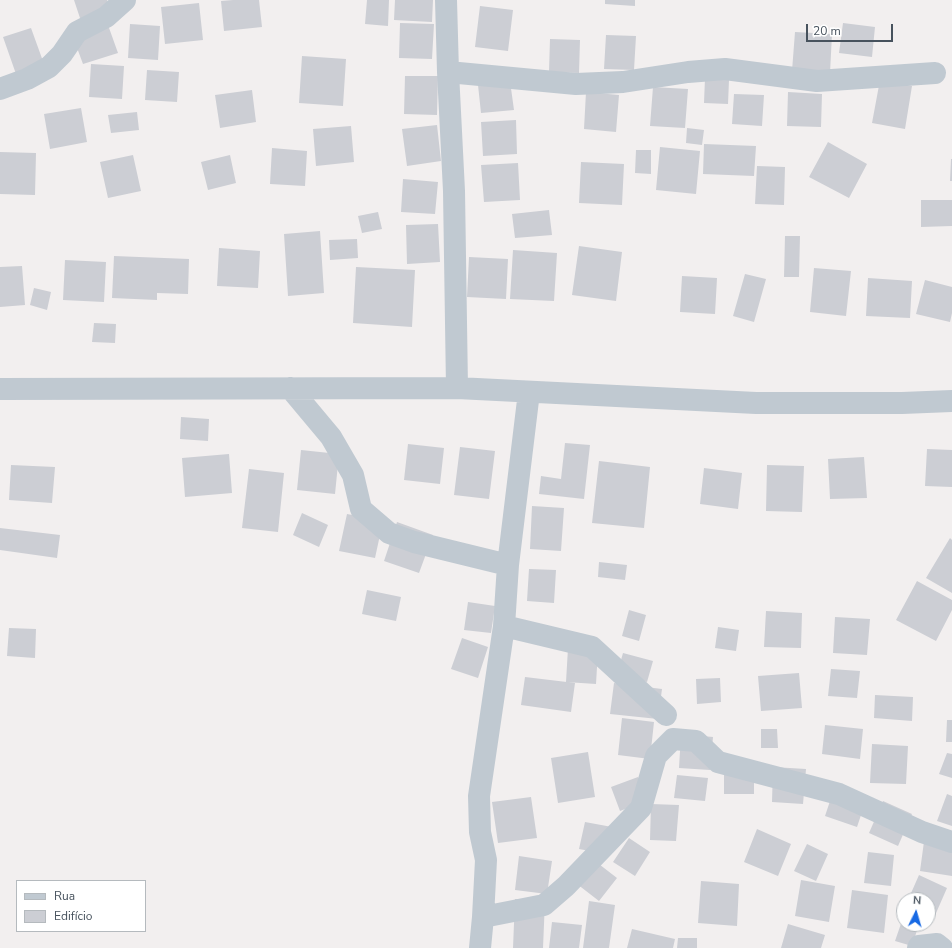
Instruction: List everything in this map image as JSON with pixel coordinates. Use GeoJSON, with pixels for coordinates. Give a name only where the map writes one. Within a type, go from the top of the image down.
{"type":"FeatureCollection","features":[{"type":"Feature","properties":{"kind":"street"},"geometry":{"type":"LineString","coordinates":[[0,89],[27,79],[49,67],[62,54],[77,32],[106,17],[125,0]]}},
{"type":"Feature","properties":{"kind":"street"},"geometry":{"type":"LineString","coordinates":[[446,0],[454,192],[457,388]]}},
{"type":"Feature","properties":{"kind":"street"},"geometry":{"type":"LineString","coordinates":[[448,72],[576,84],[623,82],[688,72],[726,69],[817,81],[935,73]]}},
{"type":"Feature","properties":{"kind":"street"},"geometry":{"type":"LineString","coordinates":[[290,388],[331,437],[353,475],[361,509],[389,533],[414,542],[508,565]]}},
{"type":"Feature","properties":{"kind":"street"},"geometry":{"type":"LineString","coordinates":[[0,389],[457,388],[756,403],[902,403],[952,401]]}},
{"type":"Feature","properties":{"kind":"street"},"geometry":{"type":"LineString","coordinates":[[480,948],[486,860],[480,832],[480,796],[504,626],[508,565],[529,392]]}},
{"type":"Feature","properties":{"kind":"street"},"geometry":{"type":"LineString","coordinates":[[504,626],[592,647],[666,715]]}},
{"type":"Feature","properties":{"kind":"street"},"geometry":{"type":"LineString","coordinates":[[483,917],[544,905],[566,886],[641,808],[656,756],[674,739],[696,741],[718,762],[839,794],[922,832],[952,842]]}},
{"type":"Feature","properties":{"kind":"street"},"geometry":{"type":"LineString","coordinates":[[918,948],[919,946],[937,944],[942,948]]}},
{"type":"Feature","properties":{"kind":"building"},"geometry":{"type":"Polygon","coordinates":[[[74,0],[107,0],[111,11],[81,21],[74,0]]]}},
{"type":"Feature","properties":{"kind":"building"},"geometry":{"type":"Polygon","coordinates":[[[259,0],[262,27],[224,31],[221,1],[259,0]]]}},
{"type":"Feature","properties":{"kind":"building"},"geometry":{"type":"Polygon","coordinates":[[[367,0],[389,0],[388,26],[365,24],[367,0]]]}},
{"type":"Feature","properties":{"kind":"building"},"geometry":{"type":"Polygon","coordinates":[[[395,0],[433,0],[432,22],[394,20],[395,0]]]}},
{"type":"Feature","properties":{"kind":"building"},"geometry":{"type":"Polygon","coordinates":[[[605,0],[635,0],[635,6],[605,4],[605,0]]]}},
{"type":"Feature","properties":{"kind":"building"},"geometry":{"type":"Polygon","coordinates":[[[199,3],[203,40],[165,44],[161,7],[199,3]]]}},
{"type":"Feature","properties":{"kind":"building"},"geometry":{"type":"Polygon","coordinates":[[[480,6],[513,10],[508,51],[475,47],[480,6]]]}},
{"type":"Feature","properties":{"kind":"building"},"geometry":{"type":"Polygon","coordinates":[[[400,23],[434,24],[432,59],[399,58],[400,23]]]}},
{"type":"Feature","properties":{"kind":"building"},"geometry":{"type":"Polygon","coordinates":[[[843,23],[875,27],[872,57],[839,53],[843,23]]]}},
{"type":"Feature","properties":{"kind":"building"},"geometry":{"type":"Polygon","coordinates":[[[130,24],[160,26],[158,60],[128,58],[130,24]]]}},
{"type":"Feature","properties":{"kind":"building"},"geometry":{"type":"Polygon","coordinates":[[[108,25],[118,53],[83,64],[73,37],[108,25]]]}},
{"type":"Feature","properties":{"kind":"building"},"geometry":{"type":"Polygon","coordinates":[[[31,28],[44,64],[16,74],[3,37],[31,28]]]}},
{"type":"Feature","properties":{"kind":"building"},"geometry":{"type":"Polygon","coordinates":[[[795,32],[832,34],[830,73],[792,71],[795,32]]]}},
{"type":"Feature","properties":{"kind":"building"},"geometry":{"type":"Polygon","coordinates":[[[606,35],[636,36],[634,70],[604,69],[606,35]]]}},
{"type":"Feature","properties":{"kind":"building"},"geometry":{"type":"Polygon","coordinates":[[[550,39],[580,40],[579,73],[549,72],[550,39]]]}},
{"type":"Feature","properties":{"kind":"building"},"geometry":{"type":"Polygon","coordinates":[[[302,56],[346,59],[343,106],[299,103],[302,56]]]}},
{"type":"Feature","properties":{"kind":"building"},"geometry":{"type":"Polygon","coordinates":[[[91,64],[124,66],[122,99],[89,97],[91,64]]]}},
{"type":"Feature","properties":{"kind":"building"},"geometry":{"type":"Polygon","coordinates":[[[147,70],[179,72],[177,102],[145,100],[147,70]]]}},
{"type":"Feature","properties":{"kind":"building"},"geometry":{"type":"Polygon","coordinates":[[[405,76],[438,76],[437,115],[404,114],[405,76]]]}},
{"type":"Feature","properties":{"kind":"building"},"geometry":{"type":"Polygon","coordinates":[[[705,78],[729,80],[728,104],[704,103],[705,78]]]}},
{"type":"Feature","properties":{"kind":"building"},"geometry":{"type":"Polygon","coordinates":[[[880,80],[912,86],[905,129],[872,123],[880,80]]]}},
{"type":"Feature","properties":{"kind":"building"},"geometry":{"type":"Polygon","coordinates":[[[510,81],[514,110],[481,113],[478,85],[510,81]]]}},
{"type":"Feature","properties":{"kind":"building"},"geometry":{"type":"Polygon","coordinates":[[[653,87],[688,89],[685,128],[650,126],[653,87]]]}},
{"type":"Feature","properties":{"kind":"building"},"geometry":{"type":"Polygon","coordinates":[[[252,90],[256,122],[220,128],[215,95],[252,90]]]}},
{"type":"Feature","properties":{"kind":"building"},"geometry":{"type":"Polygon","coordinates":[[[586,92],[619,95],[616,132],[584,129],[586,92]]]}},
{"type":"Feature","properties":{"kind":"building"},"geometry":{"type":"Polygon","coordinates":[[[788,92],[822,94],[821,127],[787,126],[788,92]]]}},
{"type":"Feature","properties":{"kind":"building"},"geometry":{"type":"Polygon","coordinates":[[[734,94],[764,95],[762,126],[732,124],[734,94]]]}},
{"type":"Feature","properties":{"kind":"building"},"geometry":{"type":"Polygon","coordinates":[[[81,108],[87,142],[50,149],[44,114],[81,108]]]}},
{"type":"Feature","properties":{"kind":"building"},"geometry":{"type":"Polygon","coordinates":[[[137,112],[139,130],[111,133],[108,115],[137,112]]]}},
{"type":"Feature","properties":{"kind":"building"},"geometry":{"type":"Polygon","coordinates":[[[516,120],[517,154],[483,156],[481,122],[516,120]]]}},
{"type":"Feature","properties":{"kind":"building"},"geometry":{"type":"Polygon","coordinates":[[[437,125],[441,161],[407,166],[402,129],[437,125]]]}},
{"type":"Feature","properties":{"kind":"building"},"geometry":{"type":"Polygon","coordinates":[[[351,126],[354,162],[316,166],[313,129],[351,126]]]}},
{"type":"Feature","properties":{"kind":"building"},"geometry":{"type":"Polygon","coordinates":[[[687,128],[704,130],[702,145],[686,143],[687,128]]]}},
{"type":"Feature","properties":{"kind":"building"},"geometry":{"type":"Polygon","coordinates":[[[828,142],[867,164],[849,198],[809,177],[828,142]]]}},
{"type":"Feature","properties":{"kind":"building"},"geometry":{"type":"Polygon","coordinates":[[[704,144],[756,146],[754,176],[703,174],[704,144]]]}},
{"type":"Feature","properties":{"kind":"building"},"geometry":{"type":"Polygon","coordinates":[[[660,147],[700,151],[696,194],[656,190],[660,147]]]}},
{"type":"Feature","properties":{"kind":"building"},"geometry":{"type":"Polygon","coordinates":[[[272,148],[307,151],[305,186],[270,184],[272,148]]]}},
{"type":"Feature","properties":{"kind":"building"},"geometry":{"type":"Polygon","coordinates":[[[636,150],[651,150],[651,174],[635,173],[636,150]]]}},
{"type":"Feature","properties":{"kind":"building"},"geometry":{"type":"Polygon","coordinates":[[[0,152],[36,153],[35,195],[0,194],[0,152]]]}},
{"type":"Feature","properties":{"kind":"building"},"geometry":{"type":"Polygon","coordinates":[[[133,155],[141,191],[108,198],[100,162],[133,155]]]}},
{"type":"Feature","properties":{"kind":"building"},"geometry":{"type":"Polygon","coordinates":[[[230,155],[236,183],[208,190],[201,162],[230,155]]]}},
{"type":"Feature","properties":{"kind":"building"},"geometry":{"type":"Polygon","coordinates":[[[951,159],[952,181],[950,181],[951,159]]]}},
{"type":"Feature","properties":{"kind":"building"},"geometry":{"type":"Polygon","coordinates":[[[581,162],[624,164],[622,205],[579,203],[581,162]]]}},
{"type":"Feature","properties":{"kind":"building"},"geometry":{"type":"Polygon","coordinates":[[[518,163],[520,200],[484,202],[481,165],[518,163]]]}},
{"type":"Feature","properties":{"kind":"building"},"geometry":{"type":"Polygon","coordinates":[[[757,166],[785,167],[784,205],[755,204],[757,166]]]}},
{"type":"Feature","properties":{"kind":"building"},"geometry":{"type":"Polygon","coordinates":[[[403,179],[438,182],[435,214],[401,212],[403,179]]]}},
{"type":"Feature","properties":{"kind":"building"},"geometry":{"type":"Polygon","coordinates":[[[921,200],[952,200],[952,226],[921,227],[921,200]]]}},
{"type":"Feature","properties":{"kind":"building"},"geometry":{"type":"Polygon","coordinates":[[[549,210],[552,235],[515,238],[512,214],[549,210]]]}},
{"type":"Feature","properties":{"kind":"building"},"geometry":{"type":"Polygon","coordinates":[[[378,212],[382,229],[362,233],[358,216],[378,212]]]}},
{"type":"Feature","properties":{"kind":"building"},"geometry":{"type":"Polygon","coordinates":[[[438,224],[440,262],[407,264],[406,225],[438,224]]]}},
{"type":"Feature","properties":{"kind":"building"},"geometry":{"type":"Polygon","coordinates":[[[320,231],[324,293],[288,296],[284,234],[320,231]]]}},
{"type":"Feature","properties":{"kind":"building"},"geometry":{"type":"Polygon","coordinates":[[[785,236],[800,236],[799,277],[784,277],[785,236]]]}},
{"type":"Feature","properties":{"kind":"building"},"geometry":{"type":"Polygon","coordinates":[[[357,239],[358,258],[330,260],[329,240],[357,239]]]}},
{"type":"Feature","properties":{"kind":"building"},"geometry":{"type":"Polygon","coordinates":[[[579,246],[622,252],[616,301],[572,295],[579,246]]]}},
{"type":"Feature","properties":{"kind":"building"},"geometry":{"type":"Polygon","coordinates":[[[219,248],[260,251],[258,288],[217,286],[219,248]]]}},
{"type":"Feature","properties":{"kind":"building"},"geometry":{"type":"Polygon","coordinates":[[[513,250],[557,253],[554,301],[510,299],[513,250]]]}},
{"type":"Feature","properties":{"kind":"building"},"geometry":{"type":"Polygon","coordinates":[[[114,256],[189,259],[188,294],[157,293],[157,300],[112,298],[114,256]]]}},
{"type":"Feature","properties":{"kind":"building"},"geometry":{"type":"Polygon","coordinates":[[[469,257],[508,259],[506,299],[467,297],[469,257]]]}},
{"type":"Feature","properties":{"kind":"building"},"geometry":{"type":"Polygon","coordinates":[[[65,260],[106,262],[104,302],[63,300],[65,260]]]}},
{"type":"Feature","properties":{"kind":"building"},"geometry":{"type":"Polygon","coordinates":[[[22,266],[25,305],[0,307],[0,267],[22,266]]]}},
{"type":"Feature","properties":{"kind":"building"},"geometry":{"type":"Polygon","coordinates":[[[356,267],[415,270],[412,327],[353,323],[356,267]]]}},
{"type":"Feature","properties":{"kind":"building"},"geometry":{"type":"Polygon","coordinates":[[[814,268],[851,271],[846,316],[810,312],[814,268]]]}},
{"type":"Feature","properties":{"kind":"building"},"geometry":{"type":"Polygon","coordinates":[[[745,274],[766,279],[754,322],[733,316],[745,274]]]}},
{"type":"Feature","properties":{"kind":"building"},"geometry":{"type":"Polygon","coordinates":[[[682,276],[717,278],[715,314],[680,312],[682,276]]]}},
{"type":"Feature","properties":{"kind":"building"},"geometry":{"type":"Polygon","coordinates":[[[868,278],[912,281],[910,318],[866,316],[868,278]]]}},
{"type":"Feature","properties":{"kind":"building"},"geometry":{"type":"Polygon","coordinates":[[[925,280],[952,287],[952,313],[950,322],[916,314],[925,280]]]}},
{"type":"Feature","properties":{"kind":"building"},"geometry":{"type":"Polygon","coordinates":[[[34,288],[51,292],[47,310],[30,305],[34,288]]]}},
{"type":"Feature","properties":{"kind":"building"},"geometry":{"type":"Polygon","coordinates":[[[94,323],[116,324],[115,343],[92,342],[94,323]]]}},
{"type":"Feature","properties":{"kind":"building"},"geometry":{"type":"Polygon","coordinates":[[[181,417],[209,419],[208,441],[180,439],[181,417]]]}},
{"type":"Feature","properties":{"kind":"building"},"geometry":{"type":"Polygon","coordinates":[[[565,443],[590,445],[584,499],[539,494],[541,476],[561,479],[565,443]]]}},
{"type":"Feature","properties":{"kind":"building"},"geometry":{"type":"Polygon","coordinates":[[[408,444],[444,448],[440,484],[404,480],[408,444]]]}},
{"type":"Feature","properties":{"kind":"building"},"geometry":{"type":"Polygon","coordinates":[[[460,447],[495,451],[489,499],[454,495],[460,447]]]}},
{"type":"Feature","properties":{"kind":"building"},"geometry":{"type":"Polygon","coordinates":[[[927,449],[952,450],[952,487],[925,486],[927,449]]]}},
{"type":"Feature","properties":{"kind":"building"},"geometry":{"type":"Polygon","coordinates":[[[301,450],[339,454],[335,494],[297,490],[301,450]]]}},
{"type":"Feature","properties":{"kind":"building"},"geometry":{"type":"Polygon","coordinates":[[[229,454],[232,493],[185,497],[182,458],[229,454]]]}},
{"type":"Feature","properties":{"kind":"building"},"geometry":{"type":"Polygon","coordinates":[[[864,457],[867,498],[830,499],[828,459],[864,457]]]}},
{"type":"Feature","properties":{"kind":"building"},"geometry":{"type":"Polygon","coordinates":[[[599,461],[650,467],[644,528],[592,523],[599,461]]]}},
{"type":"Feature","properties":{"kind":"building"},"geometry":{"type":"Polygon","coordinates":[[[11,465],[55,467],[52,503],[9,500],[11,465]]]}},
{"type":"Feature","properties":{"kind":"building"},"geometry":{"type":"Polygon","coordinates":[[[767,465],[804,466],[802,512],[766,511],[767,465]]]}},
{"type":"Feature","properties":{"kind":"building"},"geometry":{"type":"Polygon","coordinates":[[[704,468],[742,473],[738,509],[700,504],[704,468]]]}},
{"type":"Feature","properties":{"kind":"building"},"geometry":{"type":"Polygon","coordinates":[[[249,469],[284,473],[278,532],[242,528],[249,469]]]}},
{"type":"Feature","properties":{"kind":"building"},"geometry":{"type":"Polygon","coordinates":[[[532,506],[564,508],[561,551],[530,549],[532,506]]]}},
{"type":"Feature","properties":{"kind":"building"},"geometry":{"type":"Polygon","coordinates":[[[302,513],[328,525],[319,547],[293,535],[302,513]]]}},
{"type":"Feature","properties":{"kind":"building"},"geometry":{"type":"Polygon","coordinates":[[[347,514],[383,521],[375,558],[339,551],[347,514]]]}},
{"type":"Feature","properties":{"kind":"building"},"geometry":{"type":"Polygon","coordinates":[[[397,522],[433,535],[419,573],[384,561],[397,522]]]}},
{"type":"Feature","properties":{"kind":"building"},"geometry":{"type":"Polygon","coordinates":[[[0,528],[60,535],[57,558],[0,550],[0,528]]]}},
{"type":"Feature","properties":{"kind":"building"},"geometry":{"type":"Polygon","coordinates":[[[950,538],[952,540],[952,593],[926,578],[950,538]]]}},
{"type":"Feature","properties":{"kind":"building"},"geometry":{"type":"Polygon","coordinates":[[[599,562],[627,565],[625,580],[598,577],[599,562]]]}},
{"type":"Feature","properties":{"kind":"building"},"geometry":{"type":"Polygon","coordinates":[[[529,569],[556,570],[554,603],[527,601],[529,569]]]}},
{"type":"Feature","properties":{"kind":"building"},"geometry":{"type":"Polygon","coordinates":[[[917,581],[952,600],[952,610],[936,641],[896,620],[917,581]]]}},
{"type":"Feature","properties":{"kind":"building"},"geometry":{"type":"Polygon","coordinates":[[[367,590],[401,597],[396,621],[362,614],[367,590]]]}},
{"type":"Feature","properties":{"kind":"building"},"geometry":{"type":"Polygon","coordinates":[[[468,602],[495,606],[491,633],[464,630],[468,602]]]}},
{"type":"Feature","properties":{"kind":"building"},"geometry":{"type":"Polygon","coordinates":[[[629,610],[646,615],[639,641],[622,636],[629,610]]]}},
{"type":"Feature","properties":{"kind":"building"},"geometry":{"type":"Polygon","coordinates":[[[766,611],[802,613],[801,648],[764,647],[766,611]]]}},
{"type":"Feature","properties":{"kind":"building"},"geometry":{"type":"Polygon","coordinates":[[[835,617],[870,619],[867,655],[833,653],[835,617]]]}},
{"type":"Feature","properties":{"kind":"building"},"geometry":{"type":"Polygon","coordinates":[[[718,627],[739,630],[736,651],[715,648],[718,627]]]}},
{"type":"Feature","properties":{"kind":"building"},"geometry":{"type":"Polygon","coordinates":[[[9,628],[36,629],[35,658],[7,656],[9,628]]]}},
{"type":"Feature","properties":{"kind":"building"},"geometry":{"type":"Polygon","coordinates":[[[462,638],[488,647],[478,678],[451,669],[462,638]]]}},
{"type":"Feature","properties":{"kind":"building"},"geometry":{"type":"Polygon","coordinates":[[[568,648],[598,650],[596,684],[566,682],[568,648]]]}},
{"type":"Feature","properties":{"kind":"building"},"geometry":{"type":"Polygon","coordinates":[[[623,653],[653,661],[647,682],[617,674],[623,653]]]}},
{"type":"Feature","properties":{"kind":"building"},"geometry":{"type":"Polygon","coordinates":[[[831,669],[860,671],[857,698],[828,696],[831,669]]]}},
{"type":"Feature","properties":{"kind":"building"},"geometry":{"type":"Polygon","coordinates":[[[799,673],[802,708],[761,711],[758,676],[799,673]]]}},
{"type":"Feature","properties":{"kind":"building"},"geometry":{"type":"Polygon","coordinates":[[[525,677],[575,683],[571,712],[521,705],[525,677]]]}},
{"type":"Feature","properties":{"kind":"building"},"geometry":{"type":"Polygon","coordinates":[[[720,678],[721,702],[697,704],[696,679],[720,678]]]}},
{"type":"Feature","properties":{"kind":"building"},"geometry":{"type":"Polygon","coordinates":[[[614,683],[662,689],[658,719],[610,714],[614,683]]]}},
{"type":"Feature","properties":{"kind":"building"},"geometry":{"type":"Polygon","coordinates":[[[875,695],[913,697],[912,721],[874,718],[875,695]]]}},
{"type":"Feature","properties":{"kind":"building"},"geometry":{"type":"Polygon","coordinates":[[[622,718],[654,722],[650,759],[618,755],[622,718]]]}},
{"type":"Feature","properties":{"kind":"building"},"geometry":{"type":"Polygon","coordinates":[[[947,720],[952,720],[952,742],[946,742],[947,720]]]}},
{"type":"Feature","properties":{"kind":"building"},"geometry":{"type":"Polygon","coordinates":[[[825,725],[863,729],[860,759],[822,754],[825,725]]]}},
{"type":"Feature","properties":{"kind":"building"},"geometry":{"type":"Polygon","coordinates":[[[761,729],[777,729],[778,748],[761,748],[761,729]]]}},
{"type":"Feature","properties":{"kind":"building"},"geometry":{"type":"Polygon","coordinates":[[[681,734],[713,737],[710,770],[679,768],[681,734]]]}},
{"type":"Feature","properties":{"kind":"building"},"geometry":{"type":"Polygon","coordinates":[[[872,744],[908,746],[906,784],[870,783],[872,744]]]}},
{"type":"Feature","properties":{"kind":"building"},"geometry":{"type":"Polygon","coordinates":[[[588,752],[595,797],[558,803],[551,758],[588,752]]]}},
{"type":"Feature","properties":{"kind":"building"},"geometry":{"type":"Polygon","coordinates":[[[947,753],[952,754],[952,778],[939,774],[947,753]]]}},
{"type":"Feature","properties":{"kind":"building"},"geometry":{"type":"Polygon","coordinates":[[[754,762],[754,794],[724,794],[724,763],[754,762]]]}},
{"type":"Feature","properties":{"kind":"building"},"geometry":{"type":"Polygon","coordinates":[[[773,767],[806,769],[803,804],[772,802],[773,767]]]}},
{"type":"Feature","properties":{"kind":"building"},"geometry":{"type":"Polygon","coordinates":[[[677,775],[708,778],[705,801],[674,798],[677,775]]]}},
{"type":"Feature","properties":{"kind":"building"},"geometry":{"type":"Polygon","coordinates":[[[638,777],[646,801],[620,811],[611,787],[638,777]]]}},
{"type":"Feature","properties":{"kind":"building"},"geometry":{"type":"Polygon","coordinates":[[[835,786],[867,797],[857,827],[825,816],[835,786]]]}},
{"type":"Feature","properties":{"kind":"building"},"geometry":{"type":"Polygon","coordinates":[[[947,794],[952,796],[952,826],[937,821],[947,794]]]}},
{"type":"Feature","properties":{"kind":"building"},"geometry":{"type":"Polygon","coordinates":[[[531,797],[537,838],[498,843],[492,802],[531,797]]]}},
{"type":"Feature","properties":{"kind":"building"},"geometry":{"type":"Polygon","coordinates":[[[883,801],[912,814],[898,846],[869,833],[883,801]]]}},
{"type":"Feature","properties":{"kind":"building"},"geometry":{"type":"Polygon","coordinates":[[[651,804],[679,805],[676,841],[650,840],[651,804]]]}},
{"type":"Feature","properties":{"kind":"building"},"geometry":{"type":"Polygon","coordinates":[[[585,822],[612,827],[606,854],[579,849],[585,822]]]}},
{"type":"Feature","properties":{"kind":"building"},"geometry":{"type":"Polygon","coordinates":[[[926,827],[952,831],[952,876],[920,871],[926,827]]]}},
{"type":"Feature","properties":{"kind":"building"},"geometry":{"type":"Polygon","coordinates":[[[757,829],[791,844],[778,876],[744,862],[757,829]]]}},
{"type":"Feature","properties":{"kind":"building"},"geometry":{"type":"Polygon","coordinates":[[[629,838],[650,852],[635,876],[613,862],[629,838]]]}},
{"type":"Feature","properties":{"kind":"building"},"geometry":{"type":"Polygon","coordinates":[[[807,844],[828,854],[816,881],[794,871],[807,844]]]}},
{"type":"Feature","properties":{"kind":"building"},"geometry":{"type":"Polygon","coordinates":[[[868,852],[894,855],[891,886],[864,883],[868,852]]]}},
{"type":"Feature","properties":{"kind":"building"},"geometry":{"type":"Polygon","coordinates":[[[519,856],[552,861],[547,894],[515,890],[519,856]]]}},
{"type":"Feature","properties":{"kind":"building"},"geometry":{"type":"Polygon","coordinates":[[[595,861],[617,878],[599,901],[577,884],[595,861]]]}},
{"type":"Feature","properties":{"kind":"building"},"geometry":{"type":"Polygon","coordinates":[[[919,875],[947,888],[936,913],[936,892],[912,892],[919,875]]]}},
{"type":"Feature","properties":{"kind":"building"},"geometry":{"type":"Polygon","coordinates":[[[801,880],[835,886],[829,922],[795,916],[801,880]]]}},
{"type":"Feature","properties":{"kind":"building"},"geometry":{"type":"Polygon","coordinates":[[[701,881],[739,884],[737,926],[698,923],[701,881]]]}},
{"type":"Feature","properties":{"kind":"building"},"geometry":{"type":"Polygon","coordinates":[[[852,890],[888,895],[884,933],[847,928],[852,890]]]}},
{"type":"Feature","properties":{"kind":"building"},"geometry":{"type":"Polygon","coordinates":[[[515,899],[545,900],[543,948],[513,948],[515,899]]]}},
{"type":"Feature","properties":{"kind":"building"},"geometry":{"type":"Polygon","coordinates":[[[589,901],[615,905],[609,948],[583,948],[589,901]]]}},
{"type":"Feature","properties":{"kind":"building"},"geometry":{"type":"Polygon","coordinates":[[[552,922],[582,925],[579,948],[549,948],[552,922]]]}},
{"type":"Feature","properties":{"kind":"building"},"geometry":{"type":"Polygon","coordinates":[[[788,924],[825,935],[821,948],[781,948],[788,924]]]}},
{"type":"Feature","properties":{"kind":"building"},"geometry":{"type":"Polygon","coordinates":[[[632,929],[675,939],[673,948],[627,948],[632,929]]]}},
{"type":"Feature","properties":{"kind":"building"},"geometry":{"type":"Polygon","coordinates":[[[898,932],[916,932],[912,946],[895,941],[898,932]]]}},
{"type":"Feature","properties":{"kind":"building"},"geometry":{"type":"Polygon","coordinates":[[[678,938],[697,938],[697,948],[677,948],[678,938]]]}}]}
